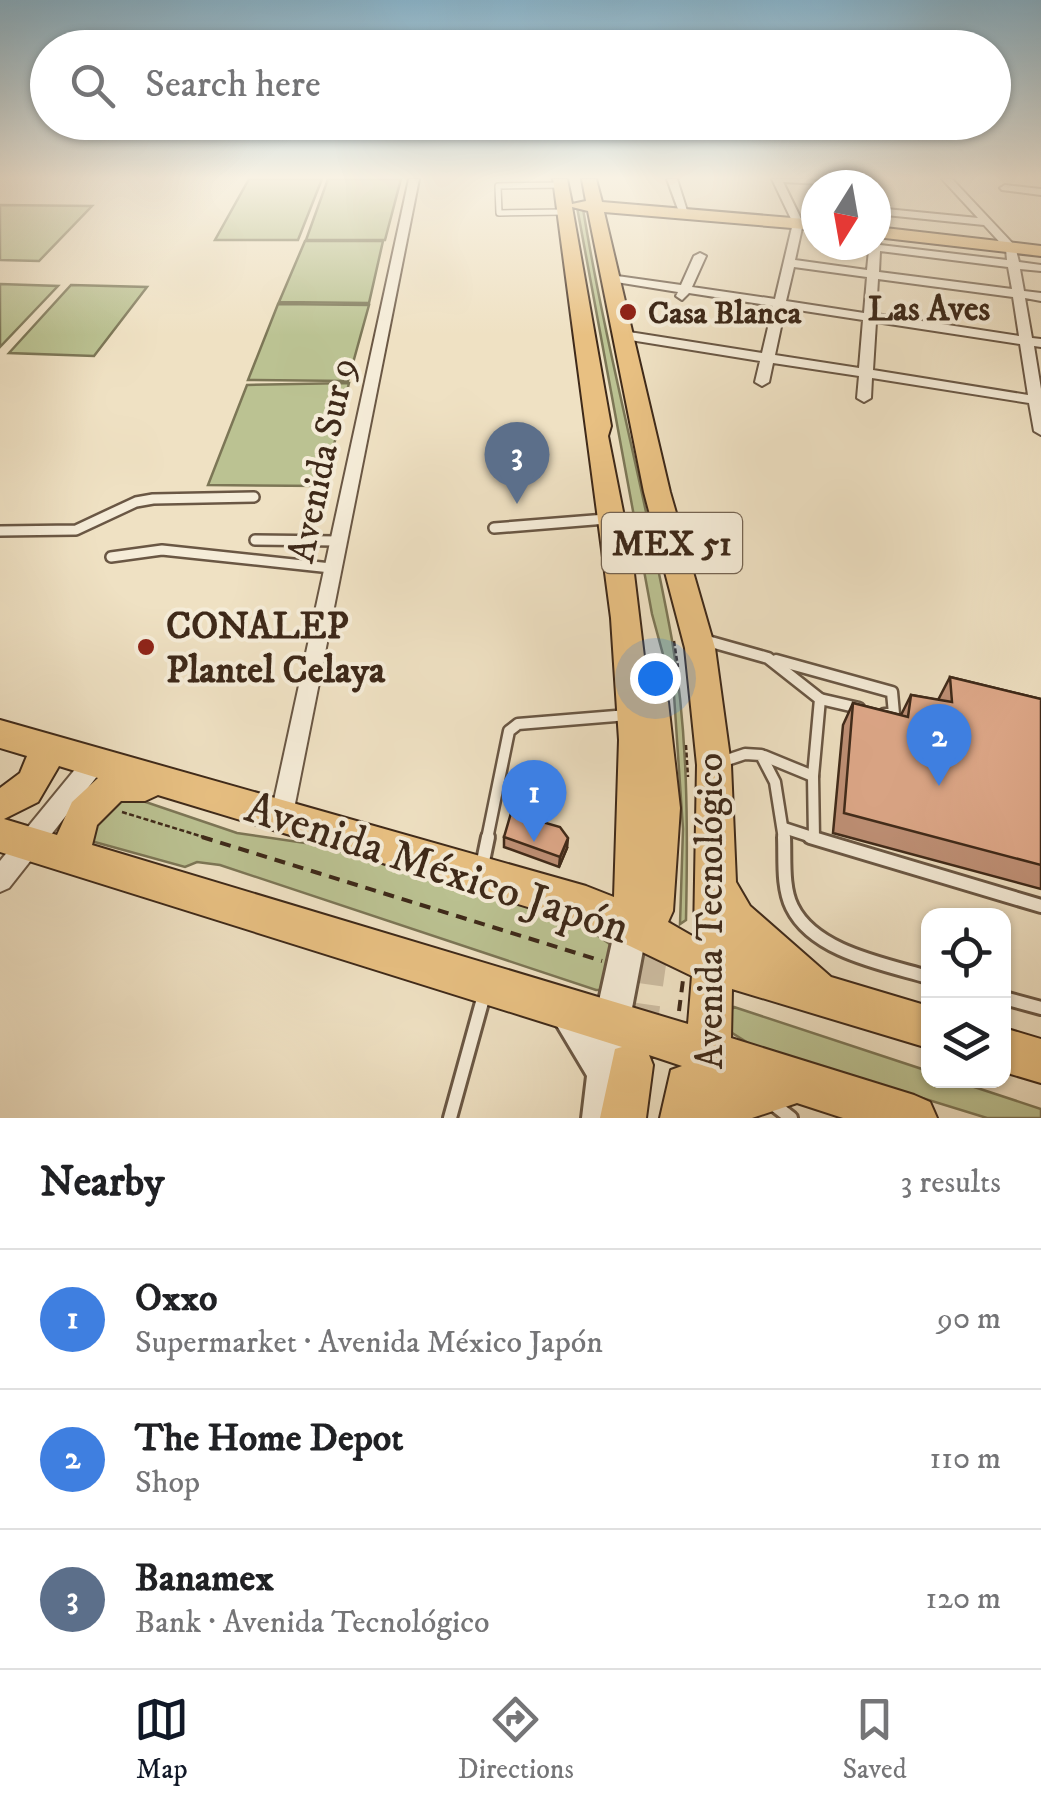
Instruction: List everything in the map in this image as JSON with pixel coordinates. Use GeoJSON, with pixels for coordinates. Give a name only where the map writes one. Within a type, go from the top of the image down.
{"type":"FeatureCollection","features":[{"type":"Feature","properties":{"kind":"main road","name":"Avenida Tecnológico"},"geometry":{"type":"LineString","coordinates":[[568,231],[599,426],[596,436],[614,518],[636,714],[640,908]]}},
{"type":"Feature","properties":{"kind":"main road","name":"Avenida Tecnológico"},"geometry":{"type":"LineString","coordinates":[[599,231],[714,765],[709,902],[715,963],[696,1094]]}},
{"type":"Feature","properties":{"kind":"main road"},"geometry":{"type":"LineString","coordinates":[[891,237],[1012,256],[1041,252]]}},
{"type":"Feature","properties":{"kind":"main road"},"geometry":{"type":"LineString","coordinates":[[599,426],[613,480],[654,713],[662,808],[640,908]]}},
{"type":"Feature","properties":{"kind":"main road"},"geometry":{"type":"LineString","coordinates":[[656,492],[696,705],[709,902],[827,997]]}},
{"type":"Feature","properties":{"kind":"main road","name":"Avenida México Japón"},"geometry":{"type":"LineString","coordinates":[[0,734],[558,896],[591,901],[609,898],[640,908],[686,954],[921,1026]]}},
{"type":"Feature","properties":{"kind":"main road"},"geometry":{"type":"LineString","coordinates":[[0,805],[31,786],[42,770],[45,748]]}},
{"type":"Feature","properties":{"kind":"main road"},"geometry":{"type":"LineString","coordinates":[[72,858],[76,824],[91,804],[120,784],[136,783],[282,826],[296,818]]}},
{"type":"Feature","properties":{"kind":"main road"},"geometry":{"type":"LineString","coordinates":[[15,840],[488,982],[611,1024],[696,1094],[795,1099]]}},
{"type":"Feature","properties":{"kind":"main road"},"geometry":{"type":"LineString","coordinates":[[1011,1052],[1041,1061]]}},
{"type":"Feature","properties":{"kind":"main road"},"geometry":{"type":"LineString","coordinates":[[720,1118],[726,1109],[755,1090],[914,1118]]}},
{"type":"Feature","properties":{"kind":"street","name":"Avenida Sur 9"},"geometry":{"type":"LineString","coordinates":[[296,818],[331,568],[403,231]]}},
{"type":"Feature","properties":{"kind":"street"},"geometry":{"type":"LineString","coordinates":[[993,231],[1012,256],[1031,348],[1041,431]]}},
{"type":"Feature","properties":{"kind":"street"},"geometry":{"type":"LineString","coordinates":[[762,382],[789,262],[801,237]]}},
{"type":"Feature","properties":{"kind":"street"},"geometry":{"type":"LineString","coordinates":[[684,293],[700,256]]}},
{"type":"Feature","properties":{"kind":"street"},"geometry":{"type":"LineString","coordinates":[[1012,256],[1041,268]]}},
{"type":"Feature","properties":{"kind":"street"},"geometry":{"type":"LineString","coordinates":[[864,398],[875,260]]}},
{"type":"Feature","properties":{"kind":"street"},"geometry":{"type":"LineString","coordinates":[[789,262],[1041,297]]}},
{"type":"Feature","properties":{"kind":"street"},"geometry":{"type":"LineString","coordinates":[[611,282],[1031,348],[1041,342]]}},
{"type":"Feature","properties":{"kind":"street"},"geometry":{"type":"LineString","coordinates":[[622,335],[1038,401]]}},
{"type":"Feature","properties":{"kind":"street"},"geometry":{"type":"LineString","coordinates":[[0,880],[15,840],[94,763]]}},
{"type":"Feature","properties":{"kind":"street","name":"Avenida Tecnológico"},"geometry":{"type":"LineString","coordinates":[[601,1118],[621,1087],[611,1024],[640,908]]}},
{"type":"Feature","properties":{"kind":"street"},"geometry":{"type":"LineString","coordinates":[[551,1004],[571,1017],[621,1087]]}},
{"type":"Feature","properties":{"kind":"lane"},"geometry":{"type":"LineString","coordinates":[[0,531],[76,530],[136,502],[153,499],[254,496]]}},
{"type":"Feature","properties":{"kind":"lane"},"geometry":{"type":"LineString","coordinates":[[494,528],[614,518]]}},
{"type":"Feature","properties":{"kind":"lane"},"geometry":{"type":"LineString","coordinates":[[255,540],[336,541]]}},
{"type":"Feature","properties":{"kind":"lane"},"geometry":{"type":"LineString","coordinates":[[111,557],[162,550],[331,568]]}},
{"type":"Feature","properties":{"kind":"lane"},"geometry":{"type":"LineString","coordinates":[[685,638],[768,658],[895,695],[891,716],[820,700],[768,658]]}},
{"type":"Feature","properties":{"kind":"lane"},"geometry":{"type":"LineString","coordinates":[[814,838],[812,776],[820,700]]}},
{"type":"Feature","properties":{"kind":"lane"},"geometry":{"type":"LineString","coordinates":[[480,873],[509,730],[518,724],[636,714]]}},
{"type":"Feature","properties":{"kind":"lane"},"geometry":{"type":"LineString","coordinates":[[714,765],[745,754],[761,755],[812,776]]}},
{"type":"Feature","properties":{"kind":"lane"},"geometry":{"type":"LineString","coordinates":[[761,755],[772,769],[784,828],[792,906],[830,944],[921,975]]}},
{"type":"Feature","properties":{"kind":"lane"},"geometry":{"type":"LineString","coordinates":[[784,828],[1041,906]]}},
{"type":"Feature","properties":{"kind":"lane"},"geometry":{"type":"LineString","coordinates":[[450,1118],[488,982]]}},
{"type":"Feature","properties":{"kind":"lane"},"geometry":{"type":"LineString","coordinates":[[1011,1000],[1041,1008]]}},
{"type":"Feature","properties":{"kind":"path"},"geometry":{"type":"LineString","coordinates":[[679,672],[685,638]]}},
{"type":"Feature","properties":{"kind":"path"},"geometry":{"type":"LineString","coordinates":[[686,743],[688,781]]}},
{"type":"Feature","properties":{"kind":"path"},"geometry":{"type":"LineString","coordinates":[[91,804],[603,962]]}},
{"type":"Feature","properties":{"kind":"green space"},"geometry":{"type":"Polygon","coordinates":[[[0,231],[68,231],[39,261],[0,260],[0,231]]]}},
{"type":"Feature","properties":{"kind":"green space"},"geometry":{"type":"Polygon","coordinates":[[[220,231],[301,231],[298,240],[215,240],[220,231]]]}},
{"type":"Feature","properties":{"kind":"green space"},"geometry":{"type":"Polygon","coordinates":[[[309,231],[387,231],[385,240],[306,240],[309,231]]]}},
{"type":"Feature","properties":{"kind":"green space"},"geometry":{"type":"Polygon","coordinates":[[[581,231],[587,231],[677,675],[687,815],[686,920],[680,924],[683,829],[674,695],[652,614],[581,231]]]}},
{"type":"Feature","properties":{"kind":"green space"},"geometry":{"type":"Polygon","coordinates":[[[305,241],[383,241],[369,303],[279,302],[305,241]]]}},
{"type":"Feature","properties":{"kind":"green space"},"geometry":{"type":"Polygon","coordinates":[[[0,284],[58,286],[0,347],[0,284]]]}},
{"type":"Feature","properties":{"kind":"green space"},"geometry":{"type":"Polygon","coordinates":[[[71,285],[147,287],[94,356],[9,353],[71,285]]]}},
{"type":"Feature","properties":{"kind":"green space"},"geometry":{"type":"Polygon","coordinates":[[[278,304],[369,305],[348,381],[248,380],[278,304]]]}},
{"type":"Feature","properties":{"kind":"green space"},"geometry":{"type":"Polygon","coordinates":[[[349,383],[324,486],[208,485],[247,385],[349,383]]]}},
{"type":"Feature","properties":{"kind":"green space"},"geometry":{"type":"Polygon","coordinates":[[[111,798],[134,798],[237,833],[319,845],[578,922],[617,949],[613,990],[596,990],[220,865],[197,862],[185,867],[91,841],[90,815],[111,798]]]}},
{"type":"Feature","properties":{"kind":"green space"},"geometry":{"type":"Polygon","coordinates":[[[734,1007],[921,1069],[921,1088],[977,1088],[1041,1109],[1041,1118],[987,1118],[753,1046],[729,1031],[728,1013],[734,1007]]]}},
{"type":"Feature","properties":{"kind":"building"},"geometry":{"type":"Polygon","coordinates":[[[950,677],[1041,699],[1041,865],[844,813],[853,703],[908,717],[911,695],[952,702],[950,677]]]}},
{"type":"Feature","properties":{"kind":"building"},"geometry":{"type":"Polygon","coordinates":[[[511,813],[560,827],[568,838],[560,857],[504,837],[511,813]]]}},
{"type":"Feature","properties":{"kind":"tunnel"},"geometry":{"type":"LineString","coordinates":[[634,1044],[652,918]]}},
{"type":"Feature","properties":{"kind":"place","name":"Casa Blanca"},"geometry":{"type":"Point","coordinates":[628,312]}},
{"type":"Feature","properties":{"kind":"place","name":"Banamex"},"geometry":{"type":"Point","coordinates":[517,504]}},
{"type":"Feature","properties":{"kind":"place","name":"CONALEP Plantel Celaya"},"geometry":{"type":"Point","coordinates":[146,647]}},
{"type":"Feature","properties":{"kind":"place","name":"The Home Depot"},"geometry":{"type":"Point","coordinates":[939,786]}},
{"type":"Feature","properties":{"kind":"place","name":"Oxxo"},"geometry":{"type":"Point","coordinates":[534,842]}},
{"type":"Feature","properties":{"kind":"district","name":"Las Aves"},"geometry":{"type":"Point","coordinates":[929,308]}}]}
